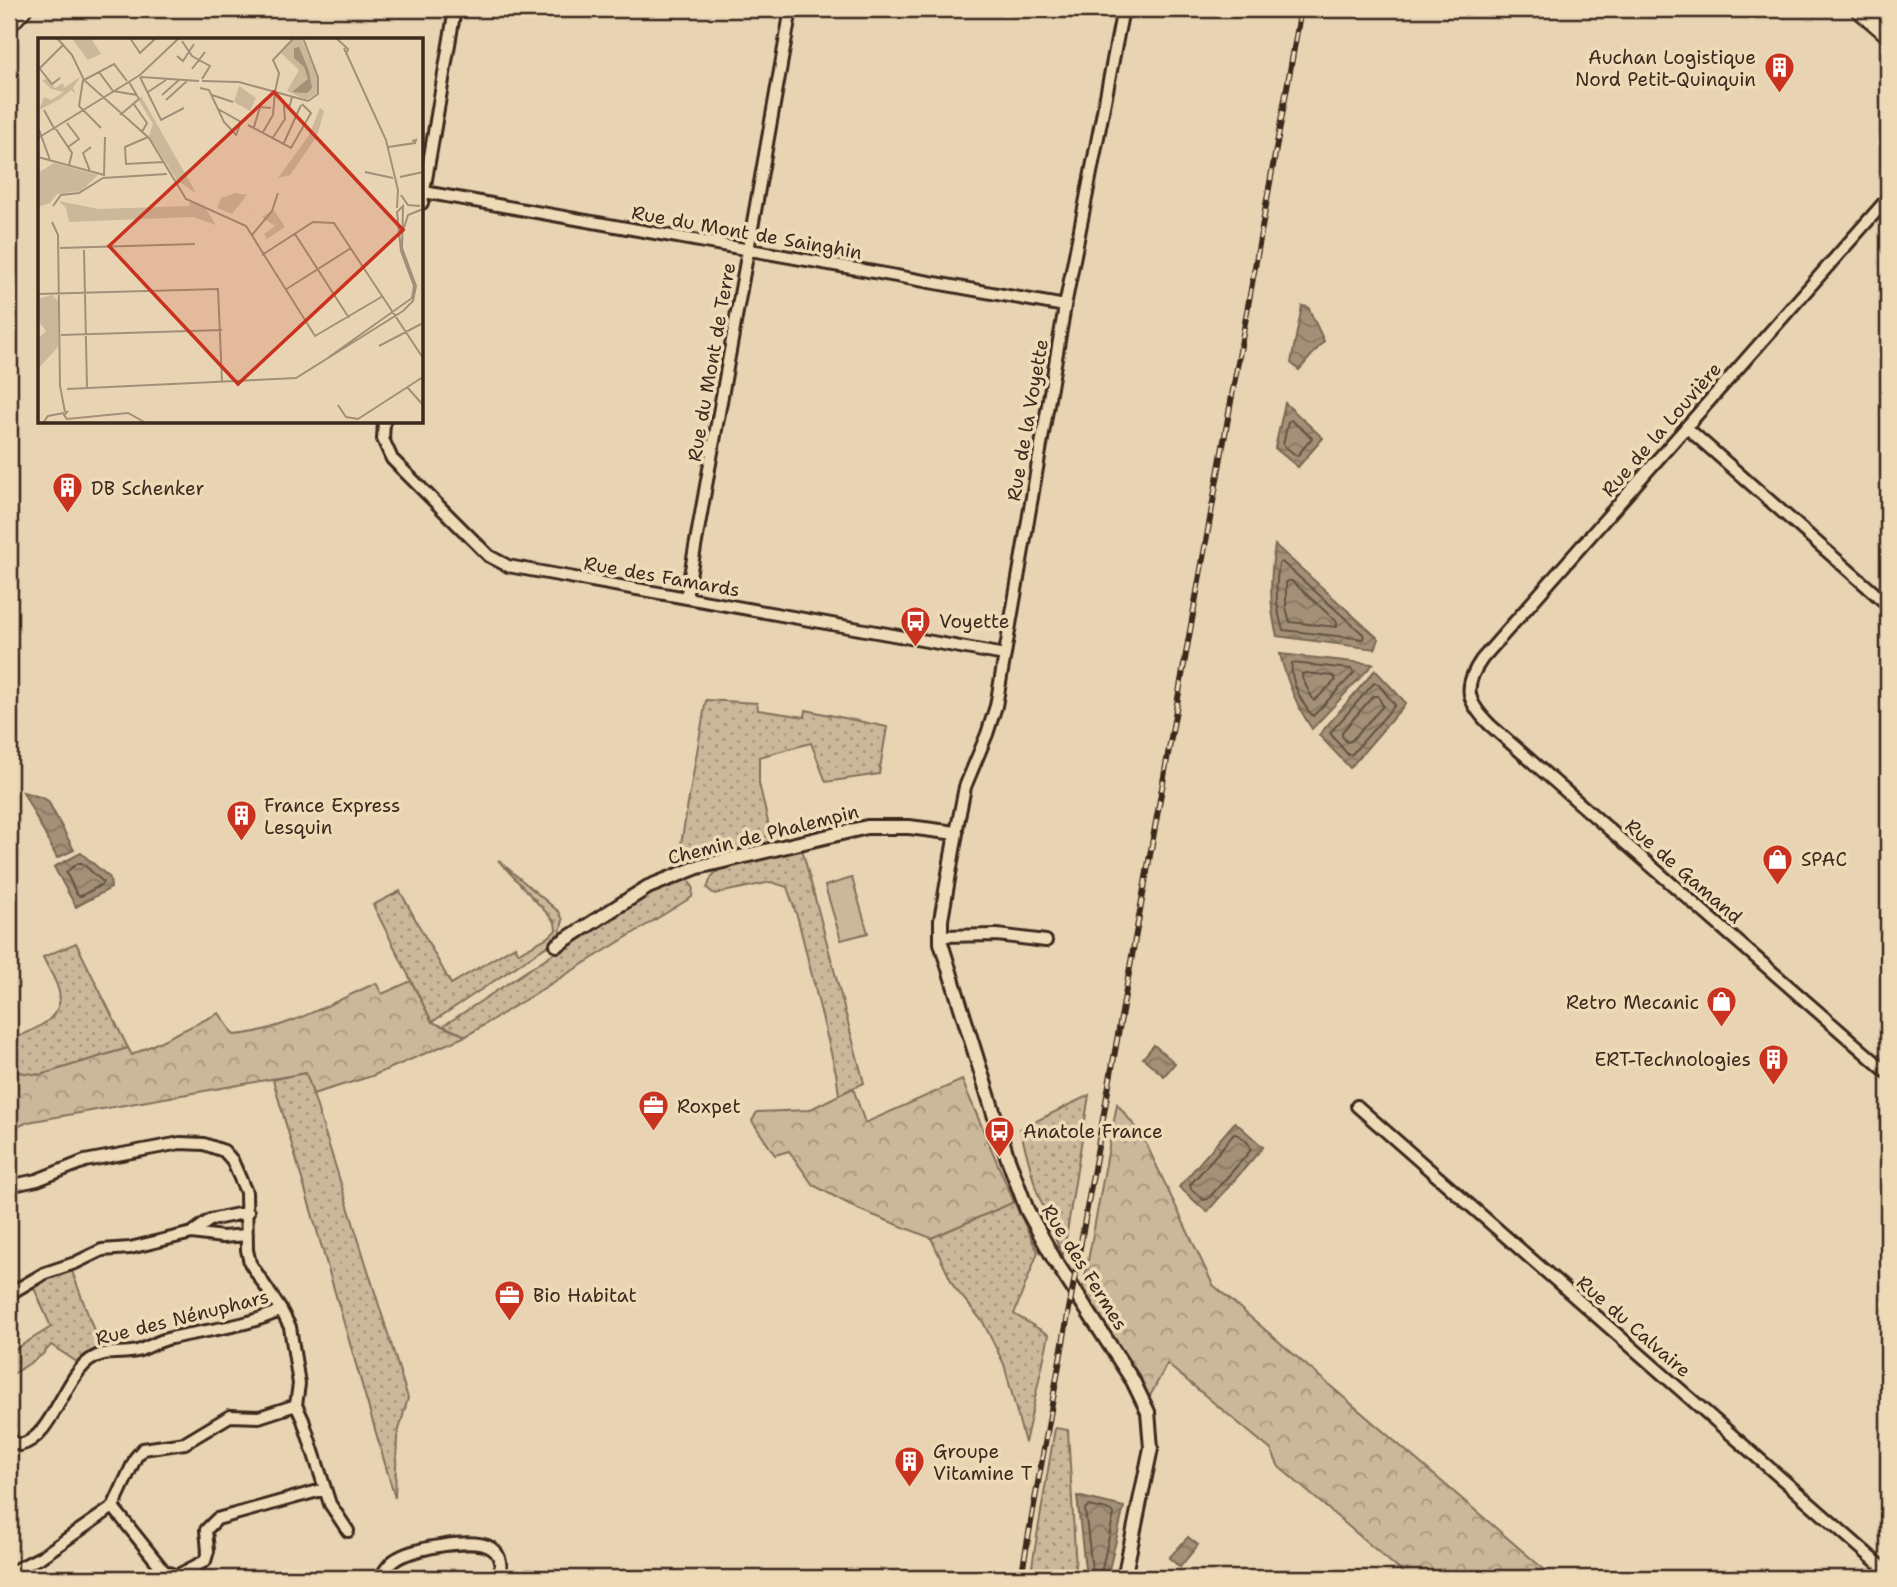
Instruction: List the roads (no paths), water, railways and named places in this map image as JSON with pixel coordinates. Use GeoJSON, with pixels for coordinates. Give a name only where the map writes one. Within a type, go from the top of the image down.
{"type":"FeatureCollection","features":[{"type":"Feature","properties":{"kind":"main road"},"geometry":{"type":"LineString","coordinates":[[9,24],[23,9]]}},
{"type":"Feature","properties":{"kind":"main road"},"geometry":{"type":"LineString","coordinates":[[1859,9],[1888,34]]}},
{"type":"Feature","properties":{"kind":"main road"},"geometry":{"type":"LineString","coordinates":[[1876,9],[1888,19]]}},
{"type":"Feature","properties":{"kind":"street"},"geometry":{"type":"LineString","coordinates":[[424,192],[455,9]]}},
{"type":"Feature","properties":{"kind":"street","name":"Rue du Mont de Terre"},"geometry":{"type":"LineString","coordinates":[[687,598],[791,9]]}},
{"type":"Feature","properties":{"kind":"street","name":"Rue de la Voyette"},"geometry":{"type":"LineString","coordinates":[[956,833],[965,787],[994,716],[1065,306],[1123,9]]}},
{"type":"Feature","properties":{"kind":"street","name":"Rue du Mont de Sainghin"},"geometry":{"type":"LineString","coordinates":[[424,198],[748,250],[1065,306]]}},
{"type":"Feature","properties":{"kind":"street","name":"Rue de la Louvière"},"geometry":{"type":"LineString","coordinates":[[1469,688],[1473,672],[1482,659],[1888,198]]}},
{"type":"Feature","properties":{"kind":"street","name":"Rue des Famards"},"geometry":{"type":"LineString","coordinates":[[384,424],[383,439],[392,459],[497,561],[508,566],[1005,655]]}},
{"type":"Feature","properties":{"kind":"street"},"geometry":{"type":"LineString","coordinates":[[1686,426],[1888,605]]}},
{"type":"Feature","properties":{"kind":"street","name":"Rue de Gamand"},"geometry":{"type":"LineString","coordinates":[[1469,688],[1470,699],[1490,725],[1888,1073]]}},
{"type":"Feature","properties":{"kind":"street","name":"Chemin de Phalempin"},"geometry":{"type":"LineString","coordinates":[[557,945],[648,887],[698,867],[867,827],[909,827],[956,833]]}},
{"type":"Feature","properties":{"kind":"street","name":"Rue des Fermes"},"geometry":{"type":"LineString","coordinates":[[956,833],[941,936],[947,965],[1027,1210],[1073,1289],[1133,1381],[1148,1412],[1150,1452],[1124,1578]]}},
{"type":"Feature","properties":{"kind":"street"},"geometry":{"type":"LineString","coordinates":[[941,936],[997,935],[1046,941]]}},
{"type":"Feature","properties":{"kind":"street","name":"Rue du Calvaire"},"geometry":{"type":"LineString","coordinates":[[1357,1106],[1888,1572]]}},
{"type":"Feature","properties":{"kind":"street"},"geometry":{"type":"LineString","coordinates":[[9,1186],[37,1180],[85,1161],[180,1143],[219,1147],[232,1160],[244,1186],[250,1263],[290,1327],[299,1384],[296,1405],[333,1510],[348,1531]]}},
{"type":"Feature","properties":{"kind":"street"},"geometry":{"type":"LineString","coordinates":[[192,1233],[210,1220],[247,1213]]}},
{"type":"Feature","properties":{"kind":"street"},"geometry":{"type":"LineString","coordinates":[[9,1294],[45,1273],[102,1250],[130,1248],[192,1233],[222,1237],[247,1235]]}},
{"type":"Feature","properties":{"kind":"street","name":"Rue des Nénuphars"},"geometry":{"type":"LineString","coordinates":[[9,1440],[19,1445],[32,1439],[41,1430],[79,1372],[93,1358],[108,1352],[136,1351],[164,1340],[263,1317],[281,1310]]}},
{"type":"Feature","properties":{"kind":"street"},"geometry":{"type":"LineString","coordinates":[[9,1573],[41,1557],[113,1507],[136,1457],[143,1449],[185,1443],[230,1416],[260,1417],[296,1405]]}},
{"type":"Feature","properties":{"kind":"street"},"geometry":{"type":"LineString","coordinates":[[113,1507],[164,1571],[176,1576],[205,1561],[208,1551],[206,1531],[217,1519],[325,1489]]}},
{"type":"Feature","properties":{"kind":"street"},"geometry":{"type":"LineString","coordinates":[[380,1578],[392,1562],[403,1555],[435,1547],[475,1544],[495,1552],[500,1561],[500,1578]]}},
{"type":"Feature","properties":{"kind":"water"},"geometry":{"type":"Polygon","coordinates":[[[1302,306],[1308,307],[1324,341],[1299,370],[1291,363],[1302,306]]]}},
{"type":"Feature","properties":{"kind":"water"},"geometry":{"type":"Polygon","coordinates":[[[1285,403],[1323,438],[1298,467],[1275,448],[1285,403]]]}},
{"type":"Feature","properties":{"kind":"water"},"geometry":{"type":"Polygon","coordinates":[[[1275,545],[1379,639],[1375,649],[1277,636],[1271,591],[1275,545]]]}},
{"type":"Feature","properties":{"kind":"water"},"geometry":{"type":"Polygon","coordinates":[[[1280,654],[1373,664],[1312,729],[1293,693],[1280,654]]]}},
{"type":"Feature","properties":{"kind":"water"},"geometry":{"type":"Polygon","coordinates":[[[1375,670],[1406,703],[1350,768],[1319,735],[1375,670]]]}},
{"type":"Feature","properties":{"kind":"water"},"geometry":{"type":"Polygon","coordinates":[[[23,792],[48,801],[74,850],[57,858],[23,792]]]}},
{"type":"Feature","properties":{"kind":"water"},"geometry":{"type":"Polygon","coordinates":[[[81,853],[110,878],[111,888],[76,907],[54,867],[81,853]]]}},
{"type":"Feature","properties":{"kind":"water"},"geometry":{"type":"Polygon","coordinates":[[[1154,1045],[1175,1063],[1164,1076],[1143,1058],[1154,1045]]]}},
{"type":"Feature","properties":{"kind":"water"},"geometry":{"type":"Polygon","coordinates":[[[1235,1122],[1263,1147],[1207,1212],[1179,1187],[1235,1122]]]}},
{"type":"Feature","properties":{"kind":"water"},"geometry":{"type":"Polygon","coordinates":[[[1077,1496],[1124,1507],[1107,1578],[1086,1578],[1077,1496]]]}},
{"type":"Feature","properties":{"kind":"water"},"geometry":{"type":"Polygon","coordinates":[[[1188,1537],[1198,1545],[1180,1567],[1169,1558],[1188,1537]]]}},
{"type":"Feature","properties":{"kind":"railway"},"geometry":{"type":"LineString","coordinates":[[1021,1578],[1301,9]]}},
{"type":"Feature","properties":{"kind":"place","name":"Auchan Logistique Nord Petit-Quinquin"},"geometry":{"type":"Point","coordinates":[1779,95]}},
{"type":"Feature","properties":{"kind":"place","name":"DB Schenker"},"geometry":{"type":"Point","coordinates":[68,515]}},
{"type":"Feature","properties":{"kind":"place","name":"Voyette"},"geometry":{"type":"Point","coordinates":[916,648]}},
{"type":"Feature","properties":{"kind":"place","name":"France Express Lesquin"},"geometry":{"type":"Point","coordinates":[241,843]}},
{"type":"Feature","properties":{"kind":"place","name":"SPAC"},"geometry":{"type":"Point","coordinates":[1778,886]}},
{"type":"Feature","properties":{"kind":"place","name":"Retro Mecanic"},"geometry":{"type":"Point","coordinates":[1722,1029]}},
{"type":"Feature","properties":{"kind":"place","name":"ERT-Technologies"},"geometry":{"type":"Point","coordinates":[1774,1086]}},
{"type":"Feature","properties":{"kind":"place","name":"Roxpet"},"geometry":{"type":"Point","coordinates":[654,1133]}},
{"type":"Feature","properties":{"kind":"place","name":"Anatole France"},"geometry":{"type":"Point","coordinates":[1000,1158]}},
{"type":"Feature","properties":{"kind":"place","name":"Bio Habitat"},"geometry":{"type":"Point","coordinates":[510,1322]}},
{"type":"Feature","properties":{"kind":"place","name":"Groupe Vitamine T"},"geometry":{"type":"Point","coordinates":[910,1489]}}]}
